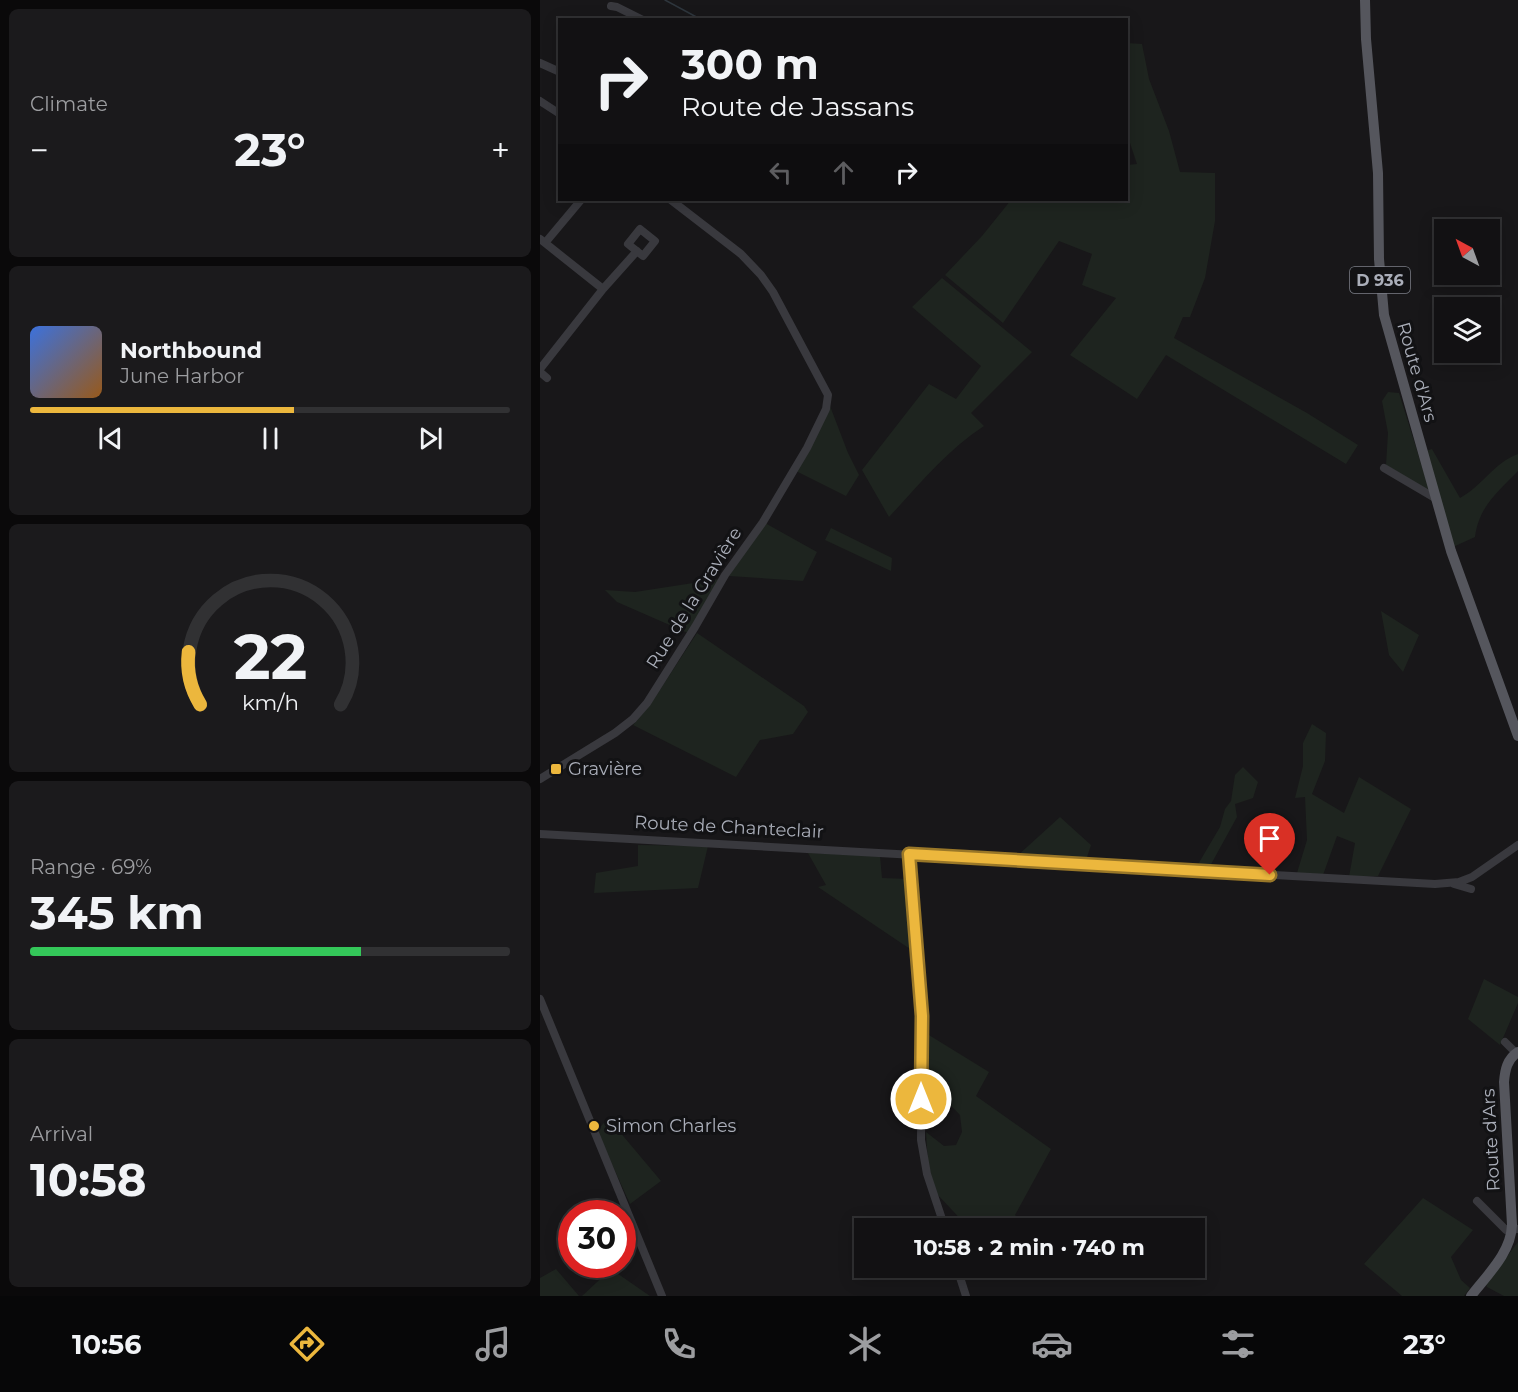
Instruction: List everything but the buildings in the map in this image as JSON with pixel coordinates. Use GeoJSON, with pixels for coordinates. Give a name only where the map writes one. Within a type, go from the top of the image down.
{"type":"FeatureCollection","features":[{"type":"Feature","properties":{"kind":"main road","name":"Route d'Ars"},"geometry":{"type":"LineString","coordinates":[[1365,0],[1366,39],[1378,173],[1382,304],[1451,551],[1518,736]]}},
{"type":"Feature","properties":{"kind":"main road","name":"Route d'Ars"},"geometry":{"type":"LineString","coordinates":[[1515,1230],[1504,1082],[1505,1070],[1510,1058],[1517,1052]]}},
{"type":"Feature","properties":{"kind":"main road"},"geometry":{"type":"LineString","coordinates":[[1471,1296],[1504,1251],[1515,1230]]}},
{"type":"Feature","properties":{"kind":"street"},"geometry":{"type":"LineString","coordinates":[[611,6],[637,18]]}},
{"type":"Feature","properties":{"kind":"street"},"geometry":{"type":"LineString","coordinates":[[540,63],[558,71]]}},
{"type":"Feature","properties":{"kind":"street"},"geometry":{"type":"LineString","coordinates":[[540,102],[558,113]]}},
{"type":"Feature","properties":{"kind":"street"},"geometry":{"type":"LineString","coordinates":[[580,201],[543,241],[603,289]]}},
{"type":"Feature","properties":{"kind":"street","name":"Rue de la Gravière"},"geometry":{"type":"LineString","coordinates":[[540,778],[615,733],[633,719],[646,703],[696,627],[725,575],[763,522],[807,448],[826,409],[828,395],[773,292],[761,275],[741,254],[676,201]]}},
{"type":"Feature","properties":{"kind":"street"},"geometry":{"type":"LineString","coordinates":[[542,373],[603,289],[637,251]]}},
{"type":"Feature","properties":{"kind":"street"},"geometry":{"type":"LineString","coordinates":[[1384,468],[1435,498]]}},
{"type":"Feature","properties":{"kind":"street","name":"Route de Chanteclair"},"geometry":{"type":"LineString","coordinates":[[540,834],[1423,884],[1449,883]]}},
{"type":"Feature","properties":{"kind":"street"},"geometry":{"type":"LineString","coordinates":[[1449,883],[1472,877],[1518,844]]}},
{"type":"Feature","properties":{"kind":"street"},"geometry":{"type":"LineString","coordinates":[[913,855],[922,1016],[921,1140],[927,1174],[942,1218]]}},
{"type":"Feature","properties":{"kind":"street"},"geometry":{"type":"LineString","coordinates":[[1449,883],[1471,889]]}},
{"type":"Feature","properties":{"kind":"street"},"geometry":{"type":"LineString","coordinates":[[540,999],[662,1296]]}},
{"type":"Feature","properties":{"kind":"street"},"geometry":{"type":"LineString","coordinates":[[1505,1042],[1517,1052]]}},
{"type":"Feature","properties":{"kind":"street"},"geometry":{"type":"LineString","coordinates":[[1478,1201],[1506,1230],[1515,1230]]}},
{"type":"Feature","properties":{"kind":"street"},"geometry":{"type":"LineString","coordinates":[[960,1278],[966,1296]]}},
{"type":"Feature","properties":{"kind":"shaded area"},"geometry":{"type":"Polygon","coordinates":[[[1128,43],[1142,44],[1149,79],[1169,131],[1180,172],[1215,173],[1215,221],[1205,278],[1190,317],[1183,317],[1174,338],[1307,413],[1358,445],[1346,464],[1166,355],[1137,399],[1070,355],[1116,298],[1082,285],[1092,254],[1059,241],[1003,323],[945,275],[982,236],[1010,201],[1128,201],[1128,165],[1137,164],[1128,137],[1128,43]]]}},
{"type":"Feature","properties":{"kind":"shaded area"},"geometry":{"type":"Polygon","coordinates":[[[942,278],[1032,352],[971,413],[984,426],[946,457],[889,517],[862,470],[929,384],[956,399],[981,366],[912,307],[942,278]]]}},
{"type":"Feature","properties":{"kind":"shaded area"},"geometry":{"type":"Polygon","coordinates":[[[1388,392],[1399,393],[1430,492],[1386,465],[1388,433],[1382,401],[1388,392]]]}},
{"type":"Feature","properties":{"kind":"shaded area"},"geometry":{"type":"Polygon","coordinates":[[[830,406],[859,475],[846,496],[796,471],[830,406]]]}},
{"type":"Feature","properties":{"kind":"shaded area"},"geometry":{"type":"Polygon","coordinates":[[[1432,449],[1460,498],[1495,468],[1518,454],[1518,471],[1485,508],[1475,537],[1453,547],[1426,451],[1432,449]]]}},
{"type":"Feature","properties":{"kind":"shaded area"},"geometry":{"type":"Polygon","coordinates":[[[765,523],[817,552],[803,581],[729,576],[765,523]]]}},
{"type":"Feature","properties":{"kind":"shaded area"},"geometry":{"type":"Polygon","coordinates":[[[831,528],[892,558],[891,571],[825,540],[831,528]]]}},
{"type":"Feature","properties":{"kind":"shaded area"},"geometry":{"type":"Polygon","coordinates":[[[719,579],[688,633],[617,602],[605,590],[635,592],[719,579]]]}},
{"type":"Feature","properties":{"kind":"shaded area"},"geometry":{"type":"Polygon","coordinates":[[[1381,611],[1419,635],[1403,672],[1389,655],[1381,611]]]}},
{"type":"Feature","properties":{"kind":"shaded area"},"geometry":{"type":"Polygon","coordinates":[[[697,633],[804,706],[808,712],[793,734],[760,740],[736,777],[633,725],[650,705],[697,633]]]}},
{"type":"Feature","properties":{"kind":"shaded area"},"geometry":{"type":"Polygon","coordinates":[[[1312,724],[1326,733],[1325,761],[1312,794],[1344,813],[1359,777],[1411,809],[1378,876],[1349,877],[1355,843],[1337,836],[1323,875],[1297,873],[1307,840],[1305,797],[1295,798],[1303,766],[1303,743],[1312,724]]]}},
{"type":"Feature","properties":{"kind":"shaded area"},"geometry":{"type":"Polygon","coordinates":[[[1243,767],[1258,782],[1253,798],[1235,804],[1237,817],[1209,868],[1197,866],[1220,827],[1225,809],[1231,801],[1235,775],[1243,767]]]}},
{"type":"Feature","properties":{"kind":"shaded area"},"geometry":{"type":"Polygon","coordinates":[[[1060,817],[1091,845],[1086,860],[1016,857],[1060,817]]]}},
{"type":"Feature","properties":{"kind":"shaded area"},"geometry":{"type":"Polygon","coordinates":[[[638,845],[708,846],[698,888],[594,893],[596,873],[638,866],[638,845]]]}},
{"type":"Feature","properties":{"kind":"shaded area"},"geometry":{"type":"Polygon","coordinates":[[[808,853],[880,856],[882,878],[909,879],[916,953],[818,887],[826,885],[808,853]]]}},
{"type":"Feature","properties":{"kind":"shaded area"},"geometry":{"type":"Polygon","coordinates":[[[1484,979],[1518,997],[1518,1003],[1500,1045],[1468,1019],[1484,979]]]}},
{"type":"Feature","properties":{"kind":"shaded area"},"geometry":{"type":"Polygon","coordinates":[[[924,1032],[989,1072],[976,1096],[1051,1149],[1015,1215],[1018,1218],[960,1218],[936,1193],[928,1163],[926,1132],[944,1146],[956,1145],[962,1132],[960,1115],[925,1079],[924,1032]]]}},
{"type":"Feature","properties":{"kind":"shaded area"},"geometry":{"type":"Polygon","coordinates":[[[608,1118],[661,1181],[635,1200],[628,1200],[597,1131],[608,1118]]]}},
{"type":"Feature","properties":{"kind":"shaded area"},"geometry":{"type":"Polygon","coordinates":[[[1423,1198],[1473,1230],[1451,1257],[1461,1280],[1470,1288],[1464,1296],[1402,1296],[1364,1264],[1423,1198]]]}},
{"type":"Feature","properties":{"kind":"shaded area"},"geometry":{"type":"Polygon","coordinates":[[[1518,1242],[1518,1296],[1504,1296],[1487,1287],[1486,1284],[1518,1242]]]}},
{"type":"Feature","properties":{"kind":"shaded area"},"geometry":{"type":"Polygon","coordinates":[[[556,1269],[558,1278],[564,1278],[579,1296],[540,1296],[540,1278],[556,1269]]]}},
{"type":"Feature","properties":{"kind":"shaded area"},"geometry":{"type":"Polygon","coordinates":[[[601,1278],[624,1278],[650,1296],[582,1296],[601,1278]]]}},
{"type":"Feature","properties":{"kind":"waterway"},"geometry":{"type":"LineString","coordinates":[[665,0],[698,18]]}},
{"type":"Feature","properties":{"kind":"place","name":"Gravière"},"geometry":{"type":"Point","coordinates":[556,769]}},
{"type":"Feature","properties":{"kind":"place","name":"Simon Charles"},"geometry":{"type":"Point","coordinates":[594,1126]}},
{"type":"Feature","properties":{"kind":"route"},"geometry":{"type":"LineString","coordinates":[[921,1099],[922,1016],[909,854],[1270,875]]}}]}
